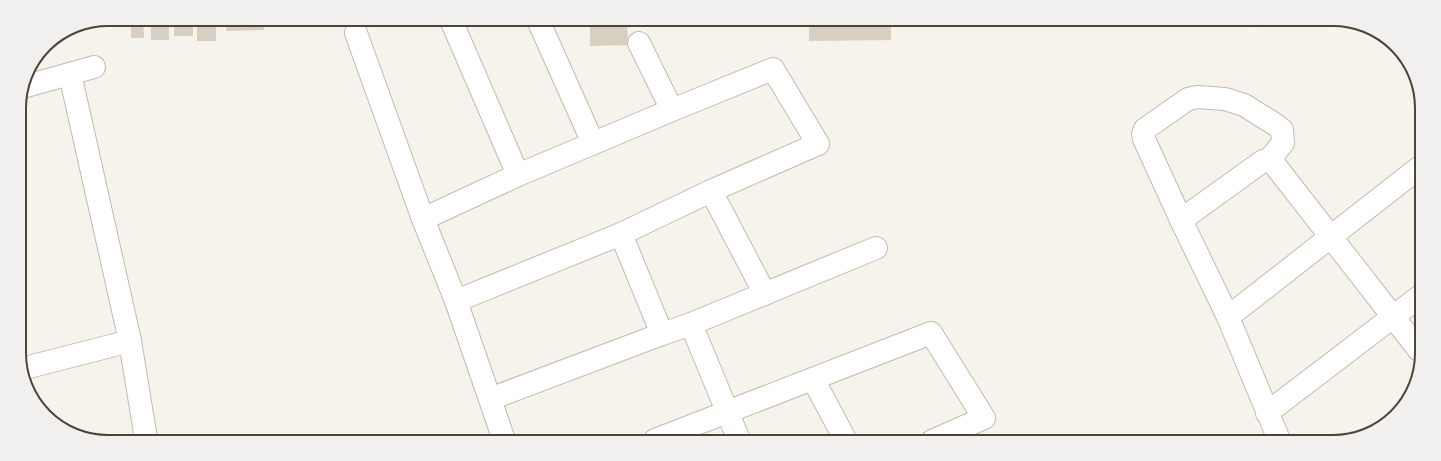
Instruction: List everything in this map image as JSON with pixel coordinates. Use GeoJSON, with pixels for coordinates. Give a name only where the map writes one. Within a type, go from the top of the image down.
{"type":"FeatureCollection","features":[{"type":"Feature","properties":{"kind":"street"},"geometry":{"type":"LineString","coordinates":[[454,26],[518,175]]}},
{"type":"Feature","properties":{"kind":"street"},"geometry":{"type":"LineString","coordinates":[[541,26],[593,143]]}},
{"type":"Feature","properties":{"kind":"street"},"geometry":{"type":"LineString","coordinates":[[356,33],[423,219],[456,301],[502,435]]}},
{"type":"Feature","properties":{"kind":"street"},"geometry":{"type":"LineString","coordinates":[[639,43],[672,110]]}},
{"type":"Feature","properties":{"kind":"street"},"geometry":{"type":"LineString","coordinates":[[29,85],[94,67]]}},
{"type":"Feature","properties":{"kind":"street"},"geometry":{"type":"LineString","coordinates":[[423,219],[518,175],[772,69],[818,144],[711,191],[621,234],[456,301]]}},
{"type":"Feature","properties":{"kind":"street"},"geometry":{"type":"LineString","coordinates":[[70,74],[130,341],[145,435]]}},
{"type":"Feature","properties":{"kind":"street"},"geometry":{"type":"LineString","coordinates":[[1268,161],[1283,143],[1282,130],[1276,124],[1244,106],[1225,99],[1197,97],[1188,99],[1145,129],[1143,134],[1181,220],[1228,317],[1277,435]]}},
{"type":"Feature","properties":{"kind":"street"},"geometry":{"type":"LineString","coordinates":[[1181,220],[1262,161],[1268,161],[1274,164],[1415,345]]}},
{"type":"Feature","properties":{"kind":"street"},"geometry":{"type":"LineString","coordinates":[[1228,317],[1415,171]]}},
{"type":"Feature","properties":{"kind":"street"},"geometry":{"type":"LineString","coordinates":[[711,191],[765,294]]}},
{"type":"Feature","properties":{"kind":"street"},"geometry":{"type":"LineString","coordinates":[[621,234],[662,334]]}},
{"type":"Feature","properties":{"kind":"street"},"geometry":{"type":"LineString","coordinates":[[490,399],[691,324],[876,248]]}},
{"type":"Feature","properties":{"kind":"street"},"geometry":{"type":"LineString","coordinates":[[1267,413],[1415,300]]}},
{"type":"Feature","properties":{"kind":"street"},"geometry":{"type":"LineString","coordinates":[[691,324],[738,435]]}},
{"type":"Feature","properties":{"kind":"street"},"geometry":{"type":"LineString","coordinates":[[668,435],[931,333],[984,418],[946,435]]}},
{"type":"Feature","properties":{"kind":"street"},"geometry":{"type":"LineString","coordinates":[[28,367],[130,341]]}},
{"type":"Feature","properties":{"kind":"street"},"geometry":{"type":"LineString","coordinates":[[813,379],[843,435]]}},
{"type":"Feature","properties":{"kind":"building"},"geometry":{"type":"Polygon","coordinates":[[[131,26],[143,26],[144,38],[131,38],[131,26]]]}},
{"type":"Feature","properties":{"kind":"building"},"geometry":{"type":"Polygon","coordinates":[[[151,26],[169,26],[169,40],[151,40],[151,26]]]}},
{"type":"Feature","properties":{"kind":"building"},"geometry":{"type":"Polygon","coordinates":[[[174,26],[193,26],[193,36],[174,36],[174,26]]]}},
{"type":"Feature","properties":{"kind":"building"},"geometry":{"type":"Polygon","coordinates":[[[197,26],[216,26],[216,41],[197,41],[197,26]]]}},
{"type":"Feature","properties":{"kind":"building"},"geometry":{"type":"Polygon","coordinates":[[[226,26],[264,26],[264,30],[226,31],[226,26]]]}},
{"type":"Feature","properties":{"kind":"building"},"geometry":{"type":"Polygon","coordinates":[[[590,26],[627,26],[628,45],[590,46],[590,26]]]}},
{"type":"Feature","properties":{"kind":"building"},"geometry":{"type":"Polygon","coordinates":[[[809,26],[891,26],[891,40],[809,41],[809,26]]]}},
{"type":"Feature","properties":{"kind":"building"},"geometry":{"type":"Polygon","coordinates":[[[1198,26],[1232,26],[1232,27],[1198,26]]]}}]}
